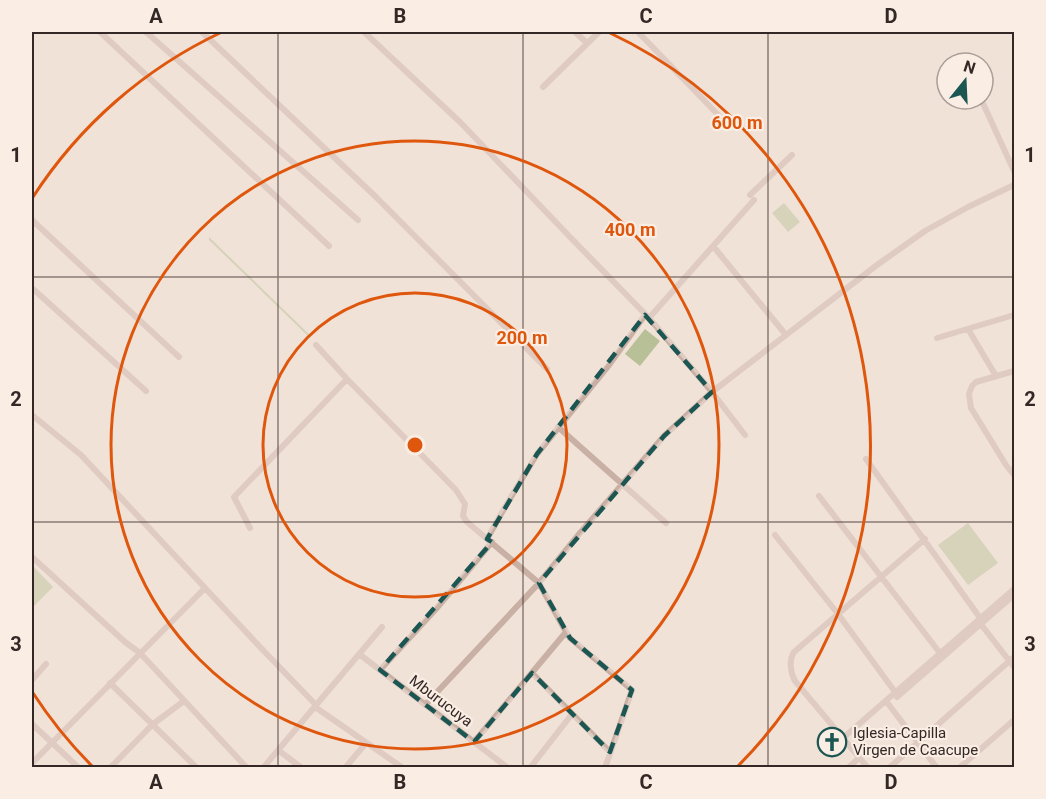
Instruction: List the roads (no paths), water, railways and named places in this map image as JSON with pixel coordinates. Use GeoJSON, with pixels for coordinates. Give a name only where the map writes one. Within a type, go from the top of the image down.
{"type":"FeatureCollection","features":[{"type":"Feature","properties":{"kind":"street"},"geometry":{"type":"LineString","coordinates":[[100,32],[329,246]]}},
{"type":"Feature","properties":{"kind":"street"},"geometry":{"type":"LineString","coordinates":[[146,32],[358,220]]}},
{"type":"Feature","properties":{"kind":"street"},"geometry":{"type":"LineString","coordinates":[[202,32],[376,197],[547,369]]}},
{"type":"Feature","properties":{"kind":"street"},"geometry":{"type":"LineString","coordinates":[[364,32],[460,123],[647,316],[712,392],[745,435]]}},
{"type":"Feature","properties":{"kind":"street"},"geometry":{"type":"LineString","coordinates":[[575,32],[587,43]]}},
{"type":"Feature","properties":{"kind":"street"},"geometry":{"type":"LineString","coordinates":[[543,87],[599,32]]}},
{"type":"Feature","properties":{"kind":"street"},"geometry":{"type":"LineString","coordinates":[[638,32],[726,123]]}},
{"type":"Feature","properties":{"kind":"street"},"geometry":{"type":"LineString","coordinates":[[986,111],[1014,171]]}},
{"type":"Feature","properties":{"kind":"street"},"geometry":{"type":"LineString","coordinates":[[380,670],[436,609],[489,541],[504,507],[537,454],[558,427],[647,316],[792,155]]}},
{"type":"Feature","properties":{"kind":"street"},"geometry":{"type":"LineString","coordinates":[[425,705],[539,583],[579,533],[664,436],[712,392],[925,231],[968,207],[1014,186]]}},
{"type":"Feature","properties":{"kind":"street"},"geometry":{"type":"LineString","coordinates":[[32,220],[179,357]]}},
{"type":"Feature","properties":{"kind":"street"},"geometry":{"type":"LineString","coordinates":[[712,246],[786,335]]}},
{"type":"Feature","properties":{"kind":"street"},"geometry":{"type":"LineString","coordinates":[[32,288],[146,391]]}},
{"type":"Feature","properties":{"kind":"street"},"geometry":{"type":"LineString","coordinates":[[937,338],[1014,315]]}},
{"type":"Feature","properties":{"kind":"street"},"geometry":{"type":"LineString","coordinates":[[968,329],[996,376]]}},
{"type":"Feature","properties":{"kind":"street"},"geometry":{"type":"LineString","coordinates":[[316,345],[456,490],[465,504],[463,516],[467,522],[539,583],[570,638],[632,690],[605,768]]}},
{"type":"Feature","properties":{"kind":"street"},"geometry":{"type":"LineString","coordinates":[[1014,371],[976,382],[969,394],[971,408],[1014,475]]}},
{"type":"Feature","properties":{"kind":"street"},"geometry":{"type":"LineString","coordinates":[[250,528],[234,497],[347,379]]}},
{"type":"Feature","properties":{"kind":"street"},"geometry":{"type":"LineString","coordinates":[[32,415],[81,455],[316,706],[403,768]]}},
{"type":"Feature","properties":{"kind":"street"},"geometry":{"type":"LineString","coordinates":[[558,427],[666,523]]}},
{"type":"Feature","properties":{"kind":"street"},"geometry":{"type":"LineString","coordinates":[[866,459],[925,539],[980,621],[1013,662],[889,768]]}},
{"type":"Feature","properties":{"kind":"street"},"geometry":{"type":"LineString","coordinates":[[819,496],[941,655]]}},
{"type":"Feature","properties":{"kind":"street"},"geometry":{"type":"LineString","coordinates":[[775,535],[838,614],[897,694]]}},
{"type":"Feature","properties":{"kind":"street"},"geometry":{"type":"LineString","coordinates":[[868,768],[795,681],[790,663],[791,658],[794,652],[925,539]]}},
{"type":"Feature","properties":{"kind":"street"},"geometry":{"type":"LineString","coordinates":[[32,557],[140,653],[247,768]]}},
{"type":"Feature","properties":{"kind":"street"},"geometry":{"type":"LineString","coordinates":[[32,763],[205,588]]}},
{"type":"Feature","properties":{"kind":"street"},"geometry":{"type":"LineString","coordinates":[[843,738],[888,699],[897,694],[1014,589]]}},
{"type":"Feature","properties":{"kind":"street"},"geometry":{"type":"LineString","coordinates":[[980,621],[1014,595]]}},
{"type":"Feature","properties":{"kind":"street"},"geometry":{"type":"LineString","coordinates":[[263,768],[382,627]]}},
{"type":"Feature","properties":{"kind":"street"},"geometry":{"type":"LineString","coordinates":[[474,742],[566,632]]}},
{"type":"Feature","properties":{"kind":"street","name":"Mburucuya"},"geometry":{"type":"LineString","coordinates":[[359,654],[508,768]]}},
{"type":"Feature","properties":{"kind":"street"},"geometry":{"type":"LineString","coordinates":[[32,680],[46,664]]}},
{"type":"Feature","properties":{"kind":"street"},"geometry":{"type":"LineString","coordinates":[[532,673],[610,752]]}},
{"type":"Feature","properties":{"kind":"street"},"geometry":{"type":"LineString","coordinates":[[110,683],[197,768]]}},
{"type":"Feature","properties":{"kind":"street"},"geometry":{"type":"LineString","coordinates":[[888,699],[937,768]]}},
{"type":"Feature","properties":{"kind":"street"},"geometry":{"type":"LineString","coordinates":[[110,768],[153,724],[184,700]]}},
{"type":"Feature","properties":{"kind":"street"},"geometry":{"type":"LineString","coordinates":[[530,768],[572,714]]}},
{"type":"Feature","properties":{"kind":"street"},"geometry":{"type":"LineString","coordinates":[[959,768],[1014,720]]}},
{"type":"Feature","properties":{"kind":"street"},"geometry":{"type":"LineString","coordinates":[[32,724],[79,768]]}},
{"type":"Feature","properties":{"kind":"street"},"geometry":{"type":"LineString","coordinates":[[345,768],[366,743]]}},
{"type":"Feature","properties":{"kind":"street"},"geometry":{"type":"LineString","coordinates":[[278,750],[302,768]]}},
{"type":"Feature","properties":{"kind":"street"},"geometry":{"type":"LineString","coordinates":[[848,768],[860,757]]}},
{"type":"Feature","properties":{"kind":"place","name":"Iglesia-Capilla Virgen de Caacupe"},"geometry":{"type":"Point","coordinates":[832,742]}}]}
